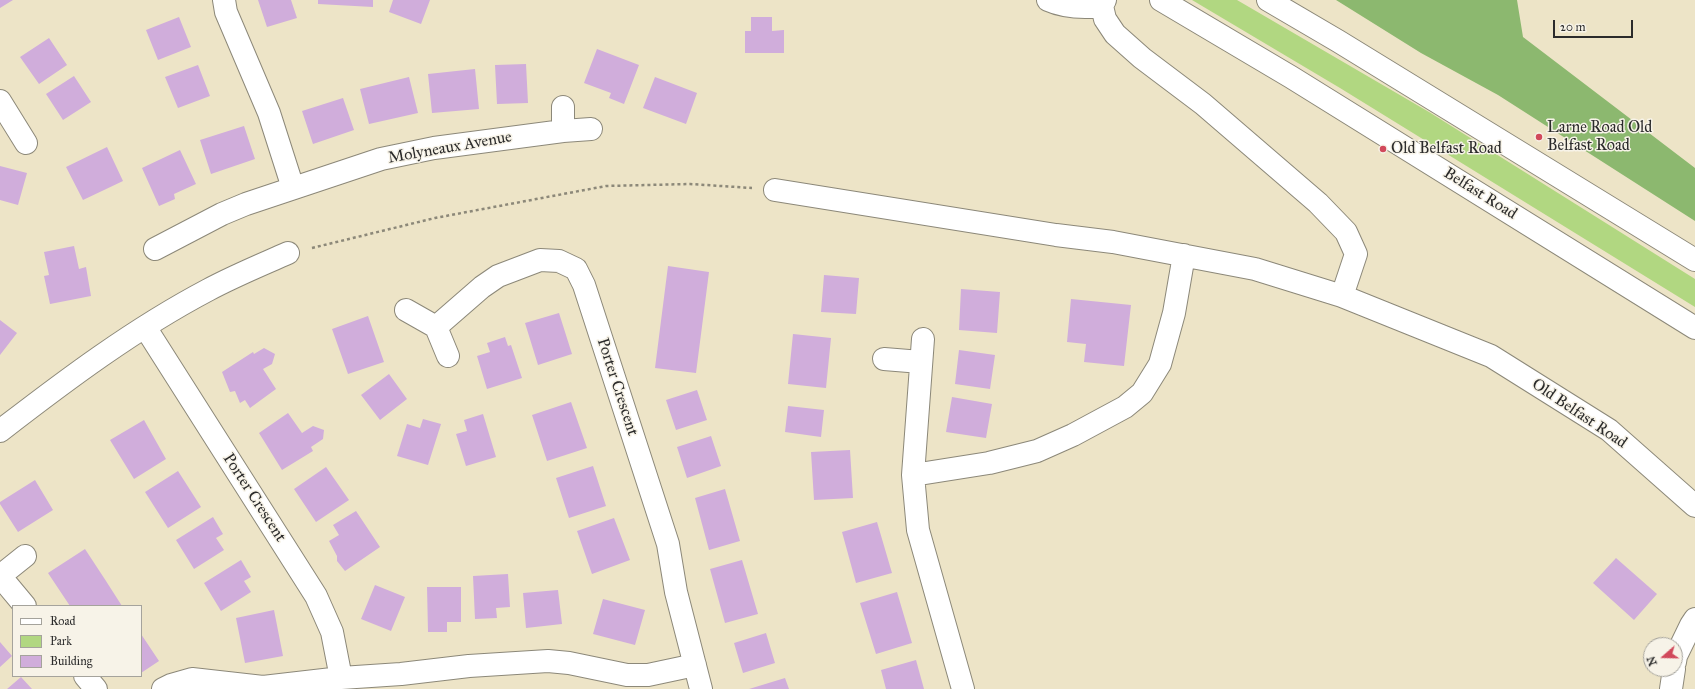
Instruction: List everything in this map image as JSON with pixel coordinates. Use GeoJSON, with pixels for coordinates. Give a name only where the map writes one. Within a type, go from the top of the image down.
{"type":"FeatureCollection","features":[{"type":"Feature","properties":{"kind":"main road"},"geometry":{"type":"LineString","coordinates":[[224,0],[226,12],[269,113],[293,188]]}},
{"type":"Feature","properties":{"kind":"main road"},"geometry":{"type":"LineString","coordinates":[[1048,0],[1056,4],[1081,8],[1104,3],[1105,18],[1115,34],[1142,58],[1203,104],[1318,203],[1346,232],[1356,254],[1342,296]]}},
{"type":"Feature","properties":{"kind":"main road","name":"Belfast Road"},"geometry":{"type":"LineString","coordinates":[[1161,0],[1291,77],[1695,328]]}},
{"type":"Feature","properties":{"kind":"main road"},"geometry":{"type":"LineString","coordinates":[[1268,0],[1345,45],[1695,260]]}},
{"type":"Feature","properties":{"kind":"main road"},"geometry":{"type":"LineString","coordinates":[[0,101],[26,143]]}},
{"type":"Feature","properties":{"kind":"main road"},"geometry":{"type":"LineString","coordinates":[[563,107],[563,130]]}},
{"type":"Feature","properties":{"kind":"main road","name":"Molyneaux Avenue"},"geometry":{"type":"LineString","coordinates":[[155,249],[227,212],[293,188],[381,160],[434,148],[563,130],[591,129]]}},
{"type":"Feature","properties":{"kind":"main road","name":"Old Belfast Road"},"geometry":{"type":"LineString","coordinates":[[775,190],[1056,235],[1113,242],[1184,255],[1255,269],[1342,296],[1491,356],[1608,430],[1695,506]]}},
{"type":"Feature","properties":{"kind":"main road"},"geometry":{"type":"LineString","coordinates":[[0,431],[83,369],[145,327],[209,289],[288,253]]}},
{"type":"Feature","properties":{"kind":"main road"},"geometry":{"type":"LineString","coordinates":[[913,475],[989,463],[1037,451],[1073,435],[1125,407],[1142,393],[1160,364],[1174,313],[1184,255]]}},
{"type":"Feature","properties":{"kind":"main road","name":"Porter Crescent"},"geometry":{"type":"LineString","coordinates":[[436,327],[482,287],[498,276],[540,260],[559,261],[576,269],[584,285],[668,544],[676,592],[701,689]]}},
{"type":"Feature","properties":{"kind":"main road"},"geometry":{"type":"LineString","coordinates":[[406,310],[436,327],[448,356]]}},
{"type":"Feature","properties":{"kind":"main road","name":"Porter Crescent"},"geometry":{"type":"LineString","coordinates":[[145,327],[316,596],[332,632],[341,678]]}},
{"type":"Feature","properties":{"kind":"main road"},"geometry":{"type":"LineString","coordinates":[[923,339],[913,475],[918,530],[963,689]]}},
{"type":"Feature","properties":{"kind":"main road"},"geometry":{"type":"LineString","coordinates":[[884,359],[921,362]]}},
{"type":"Feature","properties":{"kind":"main road"},"geometry":{"type":"LineString","coordinates":[[24,605],[0,576],[25,556]]}},
{"type":"Feature","properties":{"kind":"main road"},"geometry":{"type":"LineString","coordinates":[[1683,644],[1695,619]]}},
{"type":"Feature","properties":{"kind":"main road"},"geometry":{"type":"LineString","coordinates":[[163,689],[192,679],[263,688],[341,678],[402,681],[469,666],[548,661],[569,663],[626,675],[648,675],[695,665]]}},
{"type":"Feature","properties":{"kind":"main road"},"geometry":{"type":"LineString","coordinates":[[85,677],[96,689]]}},
{"type":"Feature","properties":{"kind":"main road"},"geometry":{"type":"LineString","coordinates":[[1671,689],[1673,677]]}},
{"type":"Feature","properties":{"kind":"path"},"geometry":{"type":"LineString","coordinates":[[288,253],[436,218],[606,186],[690,184],[775,190]]}},
{"type":"Feature","properties":{"kind":"green space"},"geometry":{"type":"Polygon","coordinates":[[[1192,0],[1237,0],[1429,112],[1695,279],[1695,307],[1340,88],[1192,0]]]}},
{"type":"Feature","properties":{"kind":"green space"},"geometry":{"type":"Polygon","coordinates":[[[1336,0],[1517,0],[1523,37],[1695,168],[1695,221],[1498,95],[1421,53],[1336,0]]]}},
{"type":"Feature","properties":{"kind":"building"},"geometry":{"type":"Polygon","coordinates":[[[0,0],[13,0],[0,8],[0,0]]]}},
{"type":"Feature","properties":{"kind":"building"},"geometry":{"type":"Polygon","coordinates":[[[258,0],[291,0],[297,18],[267,27],[258,0]]]}},
{"type":"Feature","properties":{"kind":"building"},"geometry":{"type":"Polygon","coordinates":[[[318,0],[373,0],[373,7],[318,4],[318,0]]]}},
{"type":"Feature","properties":{"kind":"building"},"geometry":{"type":"Polygon","coordinates":[[[393,0],[430,0],[421,24],[389,12],[393,0]]]}},
{"type":"Feature","properties":{"kind":"building"},"geometry":{"type":"Polygon","coordinates":[[[179,17],[191,47],[158,60],[146,30],[179,17]]]}},
{"type":"Feature","properties":{"kind":"building"},"geometry":{"type":"Polygon","coordinates":[[[751,17],[772,17],[772,31],[784,30],[784,53],[745,53],[745,31],[751,31],[751,17]]]}},
{"type":"Feature","properties":{"kind":"building"},"geometry":{"type":"Polygon","coordinates":[[[49,38],[67,65],[39,84],[20,57],[49,38]]]}},
{"type":"Feature","properties":{"kind":"building"},"geometry":{"type":"Polygon","coordinates":[[[597,49],[639,65],[624,104],[609,98],[611,93],[584,83],[597,49]]]}},
{"type":"Feature","properties":{"kind":"building"},"geometry":{"type":"Polygon","coordinates":[[[526,64],[528,103],[497,104],[495,65],[526,64]]]}},
{"type":"Feature","properties":{"kind":"building"},"geometry":{"type":"Polygon","coordinates":[[[198,65],[210,96],[178,108],[165,77],[198,65]]]}},
{"type":"Feature","properties":{"kind":"building"},"geometry":{"type":"Polygon","coordinates":[[[475,69],[479,109],[432,113],[428,74],[475,69]]]}},
{"type":"Feature","properties":{"kind":"building"},"geometry":{"type":"Polygon","coordinates":[[[74,76],[91,102],[63,120],[46,94],[74,76]]]}},
{"type":"Feature","properties":{"kind":"building"},"geometry":{"type":"Polygon","coordinates":[[[409,77],[418,113],[369,124],[360,89],[409,77]]]}},
{"type":"Feature","properties":{"kind":"building"},"geometry":{"type":"Polygon","coordinates":[[[655,77],[697,93],[686,124],[643,108],[655,77]]]}},
{"type":"Feature","properties":{"kind":"building"},"geometry":{"type":"Polygon","coordinates":[[[343,98],[354,130],[313,144],[302,111],[343,98]]]}},
{"type":"Feature","properties":{"kind":"building"},"geometry":{"type":"Polygon","coordinates":[[[244,126],[255,159],[211,174],[200,140],[244,126]]]}},
{"type":"Feature","properties":{"kind":"building"},"geometry":{"type":"Polygon","coordinates":[[[107,147],[123,181],[83,200],[66,167],[107,147]]]}},
{"type":"Feature","properties":{"kind":"building"},"geometry":{"type":"Polygon","coordinates":[[[180,150],[196,184],[174,194],[175,199],[159,206],[142,168],[180,150]]]}},
{"type":"Feature","properties":{"kind":"building"},"geometry":{"type":"Polygon","coordinates":[[[0,166],[27,173],[18,205],[0,200],[0,166]]]}},
{"type":"Feature","properties":{"kind":"building"},"geometry":{"type":"Polygon","coordinates":[[[74,246],[79,269],[86,267],[91,296],[50,304],[44,276],[49,275],[44,252],[74,246]]]}},
{"type":"Feature","properties":{"kind":"building"},"geometry":{"type":"Polygon","coordinates":[[[668,266],[709,272],[696,373],[655,368],[668,266]]]}},
{"type":"Feature","properties":{"kind":"building"},"geometry":{"type":"Polygon","coordinates":[[[824,275],[859,278],[856,314],[821,312],[824,275]]]}},
{"type":"Feature","properties":{"kind":"building"},"geometry":{"type":"Polygon","coordinates":[[[961,289],[1000,292],[997,333],[959,330],[961,289]]]}},
{"type":"Feature","properties":{"kind":"building"},"geometry":{"type":"Polygon","coordinates":[[[1071,299],[1131,305],[1124,366],[1084,362],[1086,344],[1067,342],[1071,299]]]}},
{"type":"Feature","properties":{"kind":"building"},"geometry":{"type":"Polygon","coordinates":[[[559,313],[572,354],[538,365],[525,323],[559,313]]]}},
{"type":"Feature","properties":{"kind":"building"},"geometry":{"type":"Polygon","coordinates":[[[368,316],[384,362],[348,374],[332,329],[368,316]]]}},
{"type":"Feature","properties":{"kind":"building"},"geometry":{"type":"Polygon","coordinates":[[[0,320],[17,333],[0,355],[0,320]]]}},
{"type":"Feature","properties":{"kind":"building"},"geometry":{"type":"Polygon","coordinates":[[[793,334],[831,338],[826,388],[788,384],[793,334]]]}},
{"type":"Feature","properties":{"kind":"building"},"geometry":{"type":"Polygon","coordinates":[[[505,337],[508,346],[511,345],[522,378],[487,389],[477,356],[490,352],[487,343],[505,337]]]}},
{"type":"Feature","properties":{"kind":"building"},"geometry":{"type":"Polygon","coordinates":[[[264,348],[275,354],[272,364],[263,369],[276,389],[250,408],[245,400],[240,403],[235,391],[230,392],[222,372],[253,352],[254,354],[264,348]]]}},
{"type":"Feature","properties":{"kind":"building"},"geometry":{"type":"Polygon","coordinates":[[[959,350],[995,355],[990,389],[955,384],[959,350]]]}},
{"type":"Feature","properties":{"kind":"building"},"geometry":{"type":"Polygon","coordinates":[[[389,374],[407,399],[380,420],[361,395],[389,374]]]}},
{"type":"Feature","properties":{"kind":"building"},"geometry":{"type":"Polygon","coordinates":[[[697,390],[707,420],[676,430],[666,400],[697,390]]]}},
{"type":"Feature","properties":{"kind":"building"},"geometry":{"type":"Polygon","coordinates":[[[952,397],[992,404],[986,438],[946,432],[952,397]]]}},
{"type":"Feature","properties":{"kind":"building"},"geometry":{"type":"Polygon","coordinates":[[[571,402],[587,448],[547,461],[532,415],[571,402]]]}},
{"type":"Feature","properties":{"kind":"building"},"geometry":{"type":"Polygon","coordinates":[[[788,406],[824,410],[821,437],[785,432],[788,406]]]}},
{"type":"Feature","properties":{"kind":"building"},"geometry":{"type":"Polygon","coordinates":[[[288,413],[302,433],[313,426],[324,430],[323,439],[311,447],[313,451],[282,470],[259,433],[288,413]]]}},
{"type":"Feature","properties":{"kind":"building"},"geometry":{"type":"Polygon","coordinates":[[[483,414],[496,457],[466,466],[456,434],[467,431],[464,420],[483,414]]]}},
{"type":"Feature","properties":{"kind":"building"},"geometry":{"type":"Polygon","coordinates":[[[423,419],[441,424],[428,465],[397,456],[407,424],[420,428],[423,419]]]}},
{"type":"Feature","properties":{"kind":"building"},"geometry":{"type":"Polygon","coordinates":[[[144,420],[166,459],[134,479],[110,440],[144,420]]]}},
{"type":"Feature","properties":{"kind":"building"},"geometry":{"type":"Polygon","coordinates":[[[711,436],[721,466],[687,478],[677,447],[711,436]]]}},
{"type":"Feature","properties":{"kind":"building"},"geometry":{"type":"Polygon","coordinates":[[[850,450],[853,498],[814,500],[811,452],[850,450]]]}},
{"type":"Feature","properties":{"kind":"building"},"geometry":{"type":"Polygon","coordinates":[[[593,466],[606,506],[569,518],[556,478],[593,466]]]}},
{"type":"Feature","properties":{"kind":"building"},"geometry":{"type":"Polygon","coordinates":[[[326,467],[349,500],[316,522],[294,489],[326,467]]]}},
{"type":"Feature","properties":{"kind":"building"},"geometry":{"type":"Polygon","coordinates":[[[178,471],[201,507],[168,528],[145,492],[178,471]]]}},
{"type":"Feature","properties":{"kind":"building"},"geometry":{"type":"Polygon","coordinates":[[[35,480],[53,510],[18,532],[0,502],[35,480]]]}},
{"type":"Feature","properties":{"kind":"building"},"geometry":{"type":"Polygon","coordinates":[[[725,489],[740,541],[709,550],[695,498],[725,489]]]}},
{"type":"Feature","properties":{"kind":"building"},"geometry":{"type":"Polygon","coordinates":[[[356,511],[380,547],[345,571],[337,561],[337,556],[329,541],[339,535],[333,525],[356,511]]]}},
{"type":"Feature","properties":{"kind":"building"},"geometry":{"type":"Polygon","coordinates":[[[213,517],[223,534],[216,538],[224,550],[194,569],[176,540],[213,517]]]}},
{"type":"Feature","properties":{"kind":"building"},"geometry":{"type":"Polygon","coordinates":[[[614,518],[630,560],[592,574],[577,531],[614,518]]]}},
{"type":"Feature","properties":{"kind":"building"},"geometry":{"type":"Polygon","coordinates":[[[877,522],[892,573],[856,583],[842,532],[877,522]]]}},
{"type":"Feature","properties":{"kind":"building"},"geometry":{"type":"Polygon","coordinates":[[[85,549],[121,605],[69,605],[48,573],[85,549]]]}},
{"type":"Feature","properties":{"kind":"building"},"geometry":{"type":"Polygon","coordinates":[[[1616,558],[1657,594],[1634,620],[1593,583],[1616,558]]]}},
{"type":"Feature","properties":{"kind":"building"},"geometry":{"type":"Polygon","coordinates":[[[241,560],[251,577],[244,581],[251,592],[221,611],[204,583],[241,560]]]}},
{"type":"Feature","properties":{"kind":"building"},"geometry":{"type":"Polygon","coordinates":[[[742,560],[758,614],[725,623],[710,569],[742,560]]]}},
{"type":"Feature","properties":{"kind":"building"},"geometry":{"type":"Polygon","coordinates":[[[508,574],[510,607],[496,608],[497,618],[475,619],[473,576],[508,574]]]}},
{"type":"Feature","properties":{"kind":"building"},"geometry":{"type":"Polygon","coordinates":[[[375,585],[405,597],[391,631],[361,619],[375,585]]]}},
{"type":"Feature","properties":{"kind":"building"},"geometry":{"type":"Polygon","coordinates":[[[427,587],[461,587],[461,622],[447,622],[447,632],[428,632],[427,587]]]}},
{"type":"Feature","properties":{"kind":"building"},"geometry":{"type":"Polygon","coordinates":[[[558,590],[562,624],[526,628],[523,593],[558,590]]]}},
{"type":"Feature","properties":{"kind":"building"},"geometry":{"type":"Polygon","coordinates":[[[897,592],[912,643],[876,654],[860,603],[897,592]]]}},
{"type":"Feature","properties":{"kind":"building"},"geometry":{"type":"Polygon","coordinates":[[[603,599],[645,610],[635,645],[593,634],[603,599]]]}},
{"type":"Feature","properties":{"kind":"building"},"geometry":{"type":"Polygon","coordinates":[[[274,610],[283,656],[245,663],[236,618],[274,610]]]}},
{"type":"Feature","properties":{"kind":"building"},"geometry":{"type":"Polygon","coordinates":[[[766,633],[775,663],[743,673],[734,643],[766,633]]]}},
{"type":"Feature","properties":{"kind":"building"},"geometry":{"type":"Polygon","coordinates":[[[142,636],[159,661],[142,672],[142,636]]]}},
{"type":"Feature","properties":{"kind":"building"},"geometry":{"type":"Polygon","coordinates":[[[0,642],[12,656],[0,667],[0,642]]]}},
{"type":"Feature","properties":{"kind":"building"},"geometry":{"type":"Polygon","coordinates":[[[916,660],[924,689],[886,689],[881,670],[916,660]]]}},
{"type":"Feature","properties":{"kind":"building"},"geometry":{"type":"Polygon","coordinates":[[[21,677],[32,689],[7,689],[21,677]]]}},
{"type":"Feature","properties":{"kind":"building"},"geometry":{"type":"Polygon","coordinates":[[[785,678],[789,689],[749,689],[785,678]]]}},
{"type":"Feature","properties":{"kind":"place","name":"Larne Road Old Belfast Road"},"geometry":{"type":"Point","coordinates":[1539,137]}},
{"type":"Feature","properties":{"kind":"place","name":"Old Belfast Road"},"geometry":{"type":"Point","coordinates":[1383,149]}}]}
